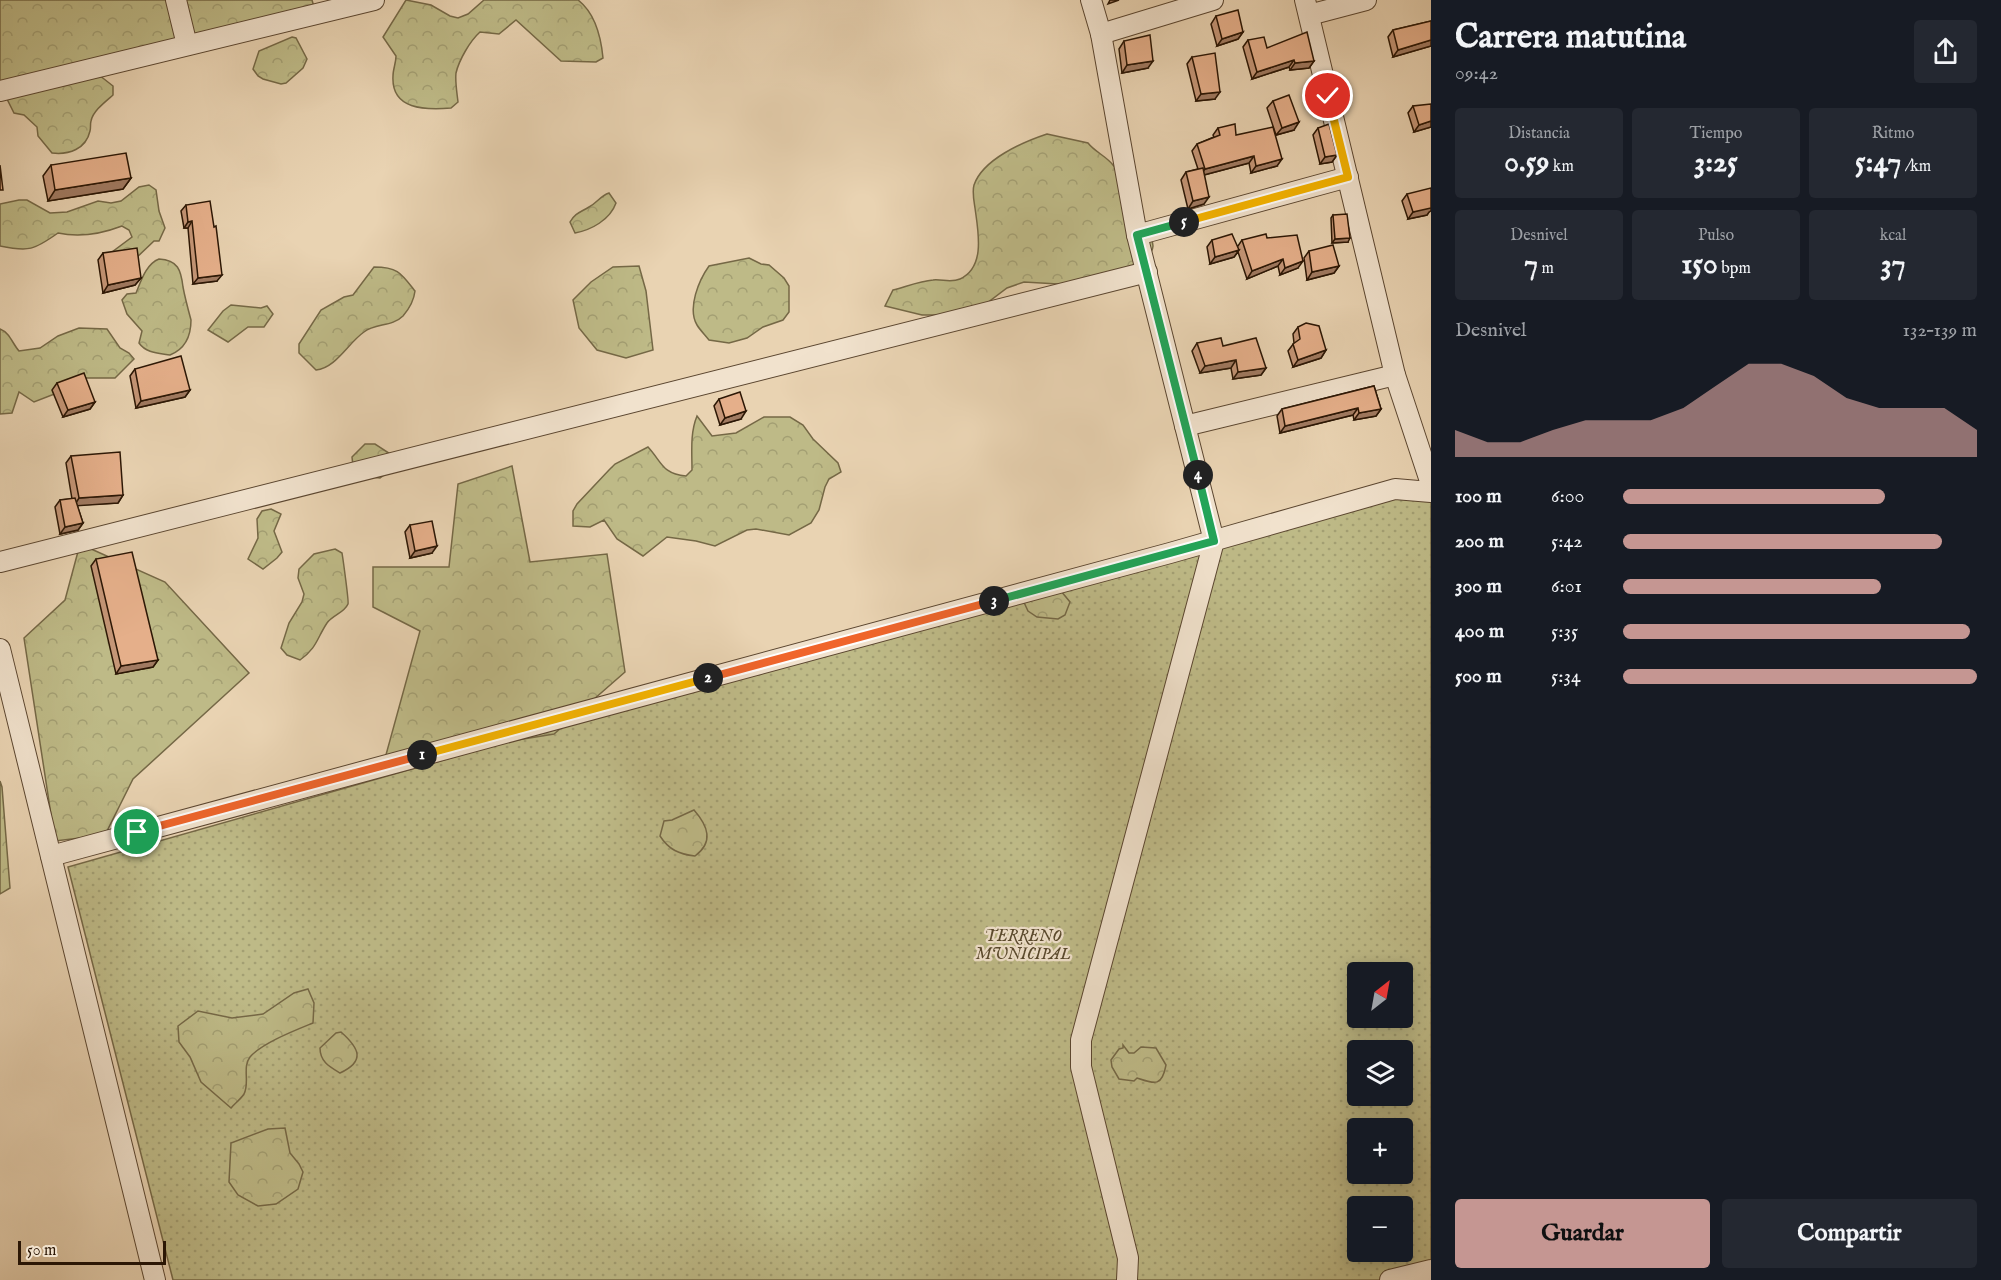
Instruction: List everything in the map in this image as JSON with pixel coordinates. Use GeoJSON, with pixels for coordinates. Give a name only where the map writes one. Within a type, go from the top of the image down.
{"type":"FeatureCollection","features":[{"type":"Feature","properties":{"kind":"street"},"geometry":{"type":"LineString","coordinates":[[176,0],[187,45]]}},
{"type":"Feature","properties":{"kind":"street"},"geometry":{"type":"LineString","coordinates":[[0,91],[374,0]]}},
{"type":"Feature","properties":{"kind":"street"},"geometry":{"type":"LineString","coordinates":[[1091,0],[1101,34],[1137,235],[1214,541],[1081,1040],[1081,1067],[1128,1258],[1127,1280]]}},
{"type":"Feature","properties":{"kind":"street"},"geometry":{"type":"LineString","coordinates":[[1101,34],[1213,0]]}},
{"type":"Feature","properties":{"kind":"street"},"geometry":{"type":"LineString","coordinates":[[1366,0],[1307,8],[1395,375],[1431,484]]}},
{"type":"Feature","properties":{"kind":"street"},"geometry":{"type":"LineString","coordinates":[[1137,235],[1348,177]]}},
{"type":"Feature","properties":{"kind":"street"},"geometry":{"type":"LineString","coordinates":[[0,562],[1147,272]]}},
{"type":"Feature","properties":{"kind":"street"},"geometry":{"type":"LineString","coordinates":[[1185,426],[1395,375]]}},
{"type":"Feature","properties":{"kind":"street"},"geometry":{"type":"LineString","coordinates":[[51,856],[1214,541],[1395,489],[1431,492]]}},
{"type":"Feature","properties":{"kind":"street"},"geometry":{"type":"LineString","coordinates":[[0,649],[155,1280]]}},
{"type":"Feature","properties":{"kind":"street"},"geometry":{"type":"LineString","coordinates":[[1390,1280],[1431,1270]]}},
{"type":"Feature","properties":{"kind":"green space"},"geometry":{"type":"Polygon","coordinates":[[[0,0],[312,0],[314,7],[0,84],[0,0]]]}},
{"type":"Feature","properties":{"kind":"green space"},"geometry":{"type":"Polygon","coordinates":[[[406,0],[431,5],[458,18],[468,14],[484,0],[578,0],[593,19],[601,42],[603,58],[596,62],[561,61],[516,20],[499,34],[480,32],[472,40],[457,68],[458,102],[451,108],[431,109],[412,106],[398,96],[394,87],[393,73],[396,56],[383,37],[406,0]]]}},
{"type":"Feature","properties":{"kind":"green space"},"geometry":{"type":"Polygon","coordinates":[[[292,37],[296,38],[307,59],[303,68],[286,83],[281,84],[258,76],[253,69],[259,51],[292,37]]]}},
{"type":"Feature","properties":{"kind":"green space"},"geometry":{"type":"Polygon","coordinates":[[[99,75],[113,86],[113,95],[92,117],[90,131],[85,142],[70,152],[52,153],[38,136],[37,127],[24,115],[14,113],[7,99],[99,75]]]}},
{"type":"Feature","properties":{"kind":"green space"},"geometry":{"type":"Polygon","coordinates":[[[1047,134],[1088,143],[1113,165],[1130,192],[1148,229],[1153,246],[1150,255],[1117,275],[1075,285],[1024,282],[1007,288],[983,306],[940,315],[922,315],[885,306],[893,290],[928,281],[957,280],[968,273],[977,257],[978,227],[973,191],[979,176],[986,167],[1005,153],[1047,134]]]}},
{"type":"Feature","properties":{"kind":"green space"},"geometry":{"type":"Polygon","coordinates":[[[149,185],[156,190],[159,211],[165,228],[159,241],[154,241],[134,260],[112,252],[132,237],[129,230],[122,226],[90,234],[58,233],[37,246],[25,249],[0,246],[0,204],[27,200],[50,213],[67,212],[98,201],[111,203],[121,201],[139,187],[149,185]]]}},
{"type":"Feature","properties":{"kind":"green space"},"geometry":{"type":"Polygon","coordinates":[[[609,193],[616,203],[605,219],[593,227],[575,233],[570,222],[574,217],[609,193]]]}},
{"type":"Feature","properties":{"kind":"green space"},"geometry":{"type":"Polygon","coordinates":[[[749,258],[769,265],[784,278],[789,286],[789,312],[783,320],[763,327],[747,338],[729,343],[709,340],[697,325],[693,311],[702,279],[709,266],[749,258]]]}},
{"type":"Feature","properties":{"kind":"green space"},"geometry":{"type":"Polygon","coordinates":[[[159,259],[170,261],[180,271],[191,320],[186,341],[180,349],[170,355],[145,349],[139,343],[142,331],[127,314],[122,300],[127,294],[136,293],[147,269],[159,259]]]}},
{"type":"Feature","properties":{"kind":"green space"},"geometry":{"type":"Polygon","coordinates":[[[639,266],[646,291],[653,350],[626,358],[597,350],[579,328],[573,300],[591,282],[613,267],[639,266]]]}},
{"type":"Feature","properties":{"kind":"green space"},"geometry":{"type":"Polygon","coordinates":[[[374,267],[394,270],[406,280],[415,291],[409,307],[399,319],[368,329],[330,365],[316,370],[299,353],[299,344],[321,310],[344,297],[353,295],[374,267]]]}},
{"type":"Feature","properties":{"kind":"green space"},"geometry":{"type":"Polygon","coordinates":[[[231,305],[261,308],[267,306],[273,314],[264,327],[248,327],[228,342],[208,330],[223,311],[231,305]]]}},
{"type":"Feature","properties":{"kind":"green space"},"geometry":{"type":"Polygon","coordinates":[[[79,328],[107,329],[120,348],[134,359],[115,378],[84,378],[57,393],[34,402],[19,392],[12,413],[0,414],[0,329],[9,336],[19,351],[40,348],[58,336],[79,328]]]}},
{"type":"Feature","properties":{"kind":"green space"},"geometry":{"type":"Polygon","coordinates":[[[697,416],[712,436],[736,433],[764,417],[790,417],[803,425],[813,439],[838,463],[841,472],[829,479],[819,510],[811,523],[789,535],[756,529],[747,530],[715,546],[667,537],[643,556],[617,539],[604,520],[590,527],[573,526],[573,511],[577,504],[609,470],[615,464],[648,447],[667,470],[686,476],[692,470],[692,436],[697,416]]]}},
{"type":"Feature","properties":{"kind":"green space"},"geometry":{"type":"Polygon","coordinates":[[[365,444],[375,444],[392,455],[388,472],[380,478],[362,476],[353,466],[352,457],[365,444]]]}},
{"type":"Feature","properties":{"kind":"green space"},"geometry":{"type":"Polygon","coordinates":[[[512,466],[530,562],[607,554],[625,672],[554,734],[384,762],[420,631],[373,607],[373,567],[449,567],[458,484],[512,466]]]}},
{"type":"Feature","properties":{"kind":"green space","name":"TERRENO MUNICIPAL"},"geometry":{"type":"Polygon","coordinates":[[[1395,489],[1431,497],[1431,1268],[1382,1280],[173,1280],[68,867],[1395,489]]]}},
{"type":"Feature","properties":{"kind":"green space"},"geometry":{"type":"Polygon","coordinates":[[[271,509],[281,514],[274,531],[282,552],[263,569],[248,559],[258,538],[257,519],[262,511],[271,509]]]}},
{"type":"Feature","properties":{"kind":"green space"},"geometry":{"type":"Polygon","coordinates":[[[80,544],[165,582],[249,673],[133,779],[105,835],[55,841],[24,638],[65,600],[80,544]]]}},
{"type":"Feature","properties":{"kind":"green space"},"geometry":{"type":"Polygon","coordinates":[[[335,549],[342,553],[348,604],[327,623],[313,647],[300,660],[287,655],[281,648],[289,623],[302,602],[304,594],[298,578],[299,569],[314,554],[335,549]]]}},
{"type":"Feature","properties":{"kind":"green space"},"geometry":{"type":"Polygon","coordinates":[[[1056,585],[1070,602],[1065,615],[1058,619],[1037,617],[1028,611],[1022,598],[1056,585]]]}},
{"type":"Feature","properties":{"kind":"green space"},"geometry":{"type":"Polygon","coordinates":[[[0,781],[10,888],[0,894],[0,781]]]}},
{"type":"Feature","properties":{"kind":"green space"},"geometry":{"type":"Polygon","coordinates":[[[694,810],[703,822],[707,834],[705,845],[695,856],[675,850],[667,845],[660,836],[664,821],[672,820],[694,810]]]}},
{"type":"Feature","properties":{"kind":"green space"},"geometry":{"type":"Polygon","coordinates":[[[308,989],[314,1003],[313,1023],[271,1042],[250,1057],[247,1065],[246,1090],[231,1108],[201,1082],[190,1057],[179,1042],[178,1026],[198,1011],[232,1018],[263,1014],[294,993],[308,989]]]}},
{"type":"Feature","properties":{"kind":"green space"},"geometry":{"type":"Polygon","coordinates":[[[341,1032],[352,1043],[357,1054],[354,1064],[340,1073],[324,1060],[320,1048],[336,1033],[341,1032]]]}},
{"type":"Feature","properties":{"kind":"green space"},"geometry":{"type":"Polygon","coordinates":[[[1123,1045],[1129,1053],[1134,1053],[1141,1047],[1156,1048],[1166,1065],[1160,1080],[1149,1082],[1137,1078],[1134,1081],[1119,1079],[1111,1060],[1119,1049],[1123,1048],[1123,1045]]]}},
{"type":"Feature","properties":{"kind":"green space"},"geometry":{"type":"Polygon","coordinates":[[[285,1128],[290,1153],[303,1172],[298,1189],[276,1204],[258,1206],[238,1195],[229,1182],[231,1143],[268,1129],[285,1128]]]}},
{"type":"Feature","properties":{"kind":"building"},"geometry":{"type":"Polygon","coordinates":[[[1238,10],[1243,32],[1222,39],[1216,16],[1238,10]]]}},
{"type":"Feature","properties":{"kind":"building"},"geometry":{"type":"Polygon","coordinates":[[[1431,21],[1431,40],[1398,50],[1393,30],[1431,21]]]}},
{"type":"Feature","properties":{"kind":"building"},"geometry":{"type":"Polygon","coordinates":[[[1307,32],[1314,61],[1295,63],[1294,60],[1257,72],[1248,40],[1264,37],[1267,48],[1307,32]]]}},
{"type":"Feature","properties":{"kind":"building"},"geometry":{"type":"Polygon","coordinates":[[[1150,35],[1153,61],[1127,65],[1124,41],[1150,35]]]}},
{"type":"Feature","properties":{"kind":"building"},"geometry":{"type":"Polygon","coordinates":[[[1215,53],[1220,92],[1201,94],[1192,57],[1215,53]]]}},
{"type":"Feature","properties":{"kind":"building"},"geometry":{"type":"Polygon","coordinates":[[[1289,95],[1299,122],[1282,128],[1273,101],[1289,95]]]}},
{"type":"Feature","properties":{"kind":"building"},"geometry":{"type":"Polygon","coordinates":[[[1431,104],[1431,121],[1419,125],[1413,106],[1431,104]]]}},
{"type":"Feature","properties":{"kind":"building"},"geometry":{"type":"Polygon","coordinates":[[[1235,124],[1236,135],[1273,127],[1282,159],[1256,166],[1254,156],[1205,169],[1197,144],[1220,135],[1218,128],[1235,124]]]}},
{"type":"Feature","properties":{"kind":"building"},"geometry":{"type":"Polygon","coordinates":[[[1329,124],[1337,155],[1325,157],[1318,128],[1329,124]]]}},
{"type":"Feature","properties":{"kind":"building"},"geometry":{"type":"Polygon","coordinates":[[[126,153],[131,178],[55,190],[51,165],[126,153]]]}},
{"type":"Feature","properties":{"kind":"building"},"geometry":{"type":"Polygon","coordinates":[[[0,165],[3,190],[0,190],[0,165]]]}},
{"type":"Feature","properties":{"kind":"building"},"geometry":{"type":"Polygon","coordinates":[[[1203,168],[1209,197],[1193,201],[1186,172],[1203,168]]]}},
{"type":"Feature","properties":{"kind":"building"},"geometry":{"type":"Polygon","coordinates":[[[1431,188],[1431,208],[1413,212],[1407,194],[1431,188]]]}},
{"type":"Feature","properties":{"kind":"building"},"geometry":{"type":"Polygon","coordinates":[[[210,201],[214,227],[216,226],[222,275],[198,278],[192,221],[188,222],[186,205],[210,201]]]}},
{"type":"Feature","properties":{"kind":"building"},"geometry":{"type":"Polygon","coordinates":[[[1347,214],[1350,238],[1335,239],[1333,215],[1347,214]]]}},
{"type":"Feature","properties":{"kind":"building"},"geometry":{"type":"Polygon","coordinates":[[[1232,234],[1239,250],[1215,257],[1212,240],[1232,234]]]}},
{"type":"Feature","properties":{"kind":"building"},"geometry":{"type":"Polygon","coordinates":[[[1266,234],[1267,238],[1297,235],[1303,261],[1285,268],[1283,259],[1252,271],[1242,240],[1266,234]]]}},
{"type":"Feature","properties":{"kind":"building"},"geometry":{"type":"Polygon","coordinates":[[[1333,245],[1339,266],[1312,272],[1309,251],[1333,245]]]}},
{"type":"Feature","properties":{"kind":"building"},"geometry":{"type":"Polygon","coordinates":[[[137,248],[141,278],[108,285],[103,253],[137,248]]]}},
{"type":"Feature","properties":{"kind":"building"},"geometry":{"type":"Polygon","coordinates":[[[1306,323],[1319,326],[1326,350],[1298,360],[1293,344],[1300,339],[1298,327],[1306,323]]]}},
{"type":"Feature","properties":{"kind":"building"},"geometry":{"type":"Polygon","coordinates":[[[1221,338],[1223,346],[1256,338],[1266,368],[1238,372],[1236,360],[1205,366],[1197,343],[1221,338]]]}},
{"type":"Feature","properties":{"kind":"building"},"geometry":{"type":"Polygon","coordinates":[[[181,356],[190,390],[141,401],[135,369],[181,356]]]}},
{"type":"Feature","properties":{"kind":"building"},"geometry":{"type":"Polygon","coordinates":[[[84,373],[95,402],[68,410],[57,383],[84,373]]]}},
{"type":"Feature","properties":{"kind":"building"},"geometry":{"type":"Polygon","coordinates":[[[1374,386],[1381,409],[1359,413],[1358,408],[1285,426],[1282,409],[1374,386]]]}},
{"type":"Feature","properties":{"kind":"building"},"geometry":{"type":"Polygon","coordinates":[[[740,392],[746,411],[725,418],[719,399],[740,392]]]}},
{"type":"Feature","properties":{"kind":"building"},"geometry":{"type":"Polygon","coordinates":[[[120,452],[123,495],[79,498],[71,456],[120,452]]]}},
{"type":"Feature","properties":{"kind":"building"},"geometry":{"type":"Polygon","coordinates":[[[75,498],[83,523],[65,527],[60,500],[75,498]]]}},
{"type":"Feature","properties":{"kind":"building"},"geometry":{"type":"Polygon","coordinates":[[[432,521],[437,546],[415,551],[410,525],[432,521]]]}},
{"type":"Feature","properties":{"kind":"building"},"geometry":{"type":"Polygon","coordinates":[[[132,552],[158,660],[121,666],[96,559],[132,552]]]}},
{"type":"Feature","properties":{"kind":"route"},"geometry":{"type":"LineString","coordinates":[[137,832],[1214,541],[1137,235],[1348,177],[1328,96]]}}]}
